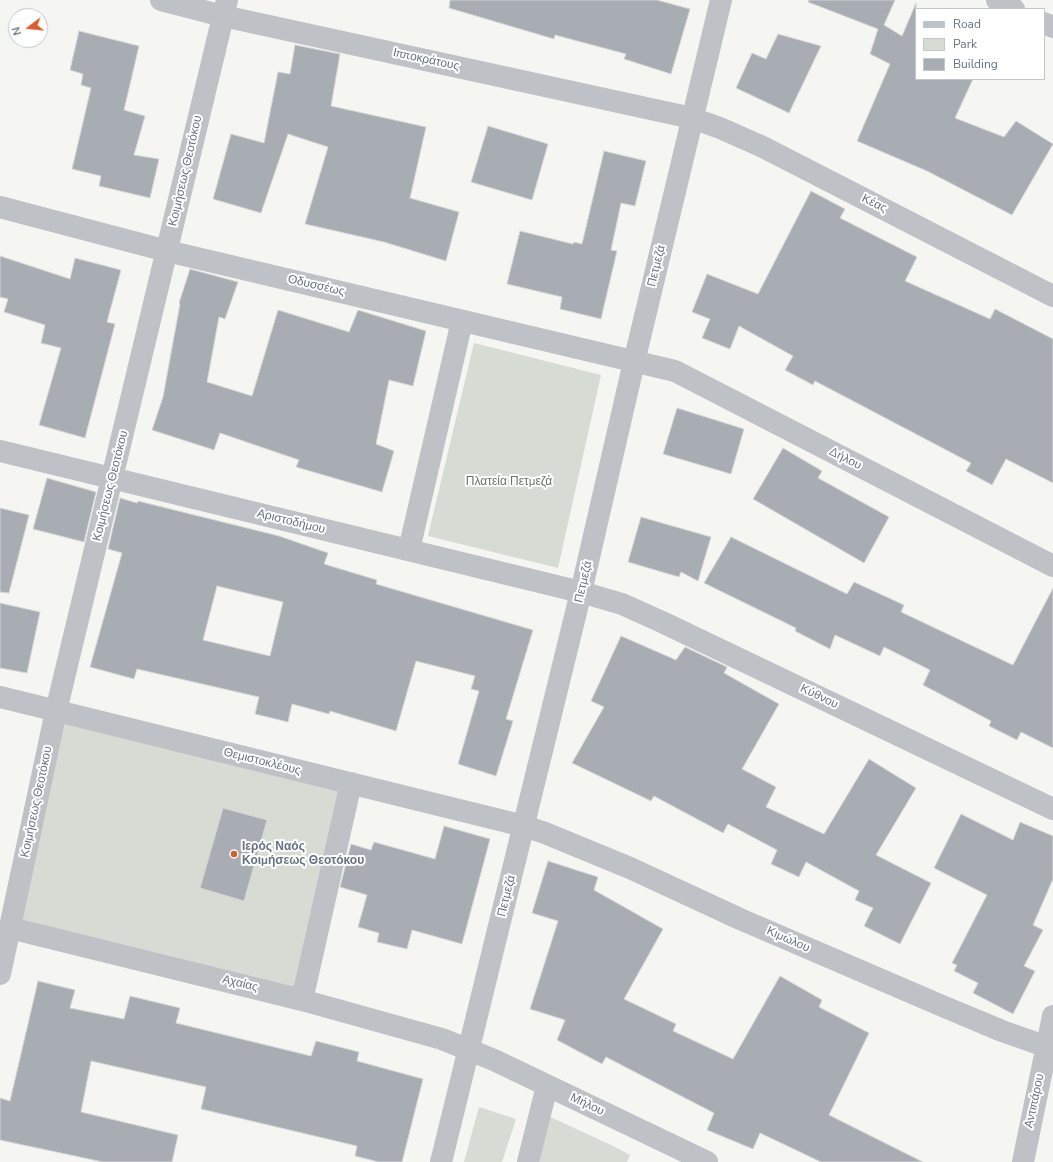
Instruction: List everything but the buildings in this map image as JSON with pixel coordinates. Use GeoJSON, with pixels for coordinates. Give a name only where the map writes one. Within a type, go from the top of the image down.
{"type":"FeatureCollection","features":[{"type":"Feature","properties":{"kind":"street","name":"Ιπποκράτους"},"geometry":{"type":"LineString","coordinates":[[161,0],[225,8],[692,118]]}},
{"type":"Feature","properties":{"kind":"street","name":"Πετμεζά"},"geometry":{"type":"LineString","coordinates":[[441,1162],[581,592],[634,362],[721,0]]}},
{"type":"Feature","properties":{"kind":"street"},"geometry":{"type":"LineString","coordinates":[[997,0],[1012,8]]}},
{"type":"Feature","properties":{"kind":"street","name":"Κοιμήσεως Θεοτόκου"},"geometry":{"type":"LineString","coordinates":[[0,974],[56,711],[225,8]]}},
{"type":"Feature","properties":{"kind":"street","name":"Κέας"},"geometry":{"type":"LineString","coordinates":[[692,118],[720,128],[763,147],[1053,296]]}},
{"type":"Feature","properties":{"kind":"street","name":"Οδυσσέως"},"geometry":{"type":"LineString","coordinates":[[0,207],[167,251],[634,362]]}},
{"type":"Feature","properties":{"kind":"street"},"geometry":{"type":"LineString","coordinates":[[409,550],[462,321]]}},
{"type":"Feature","properties":{"kind":"street","name":"Δήλου"},"geometry":{"type":"LineString","coordinates":[[634,362],[675,371],[1053,566]]}},
{"type":"Feature","properties":{"kind":"street","name":"Αριστοδήμου"},"geometry":{"type":"LineString","coordinates":[[0,452],[581,592]]}},
{"type":"Feature","properties":{"kind":"street","name":"Κύθνου"},"geometry":{"type":"LineString","coordinates":[[581,592],[622,604],[655,618],[1053,809]]}},
{"type":"Feature","properties":{"kind":"street","name":"Θεμιστοκλέους"},"geometry":{"type":"LineString","coordinates":[[0,697],[524,826]]}},
{"type":"Feature","properties":{"kind":"street"},"geometry":{"type":"LineString","coordinates":[[302,1000],[351,783]]}},
{"type":"Feature","properties":{"kind":"street","name":"Κιμώλου"},"geometry":{"type":"LineString","coordinates":[[524,826],[545,833],[630,868],[740,919],[940,1006],[1050,1048]]}},
{"type":"Feature","properties":{"kind":"street","name":"Αχαίας"},"geometry":{"type":"LineString","coordinates":[[10,928],[302,1000],[425,1034],[468,1049]]}},
{"type":"Feature","properties":{"kind":"street","name":"Αντιπάρου"},"geometry":{"type":"LineString","coordinates":[[1023,1162],[1050,1048],[1053,1016]]}},
{"type":"Feature","properties":{"kind":"street","name":"Μήλου"},"geometry":{"type":"LineString","coordinates":[[468,1049],[707,1162]]}},
{"type":"Feature","properties":{"kind":"street"},"geometry":{"type":"LineString","coordinates":[[528,1162],[547,1086]]}},
{"type":"Feature","properties":{"kind":"green space","name":"Πλατεία Πετμεζά"},"geometry":{"type":"Polygon","coordinates":[[[474,343],[601,375],[558,568],[428,536],[474,343]]]}},
{"type":"Feature","properties":{"kind":"green space"},"geometry":{"type":"Polygon","coordinates":[[[56,711],[351,783],[302,1000],[10,928],[56,711]]]}},
{"type":"Feature","properties":{"kind":"green space"},"geometry":{"type":"Polygon","coordinates":[[[479,1107],[516,1119],[502,1162],[464,1162],[479,1107]]]}},
{"type":"Feature","properties":{"kind":"green space"},"geometry":{"type":"Polygon","coordinates":[[[546,1115],[630,1155],[627,1162],[530,1162],[546,1115]]]}},
{"type":"Feature","properties":{"kind":"place","name":"Ιερός Ναός Κοιμήσεως Θεοτόκου"},"geometry":{"type":"Point","coordinates":[234,854]}}]}
